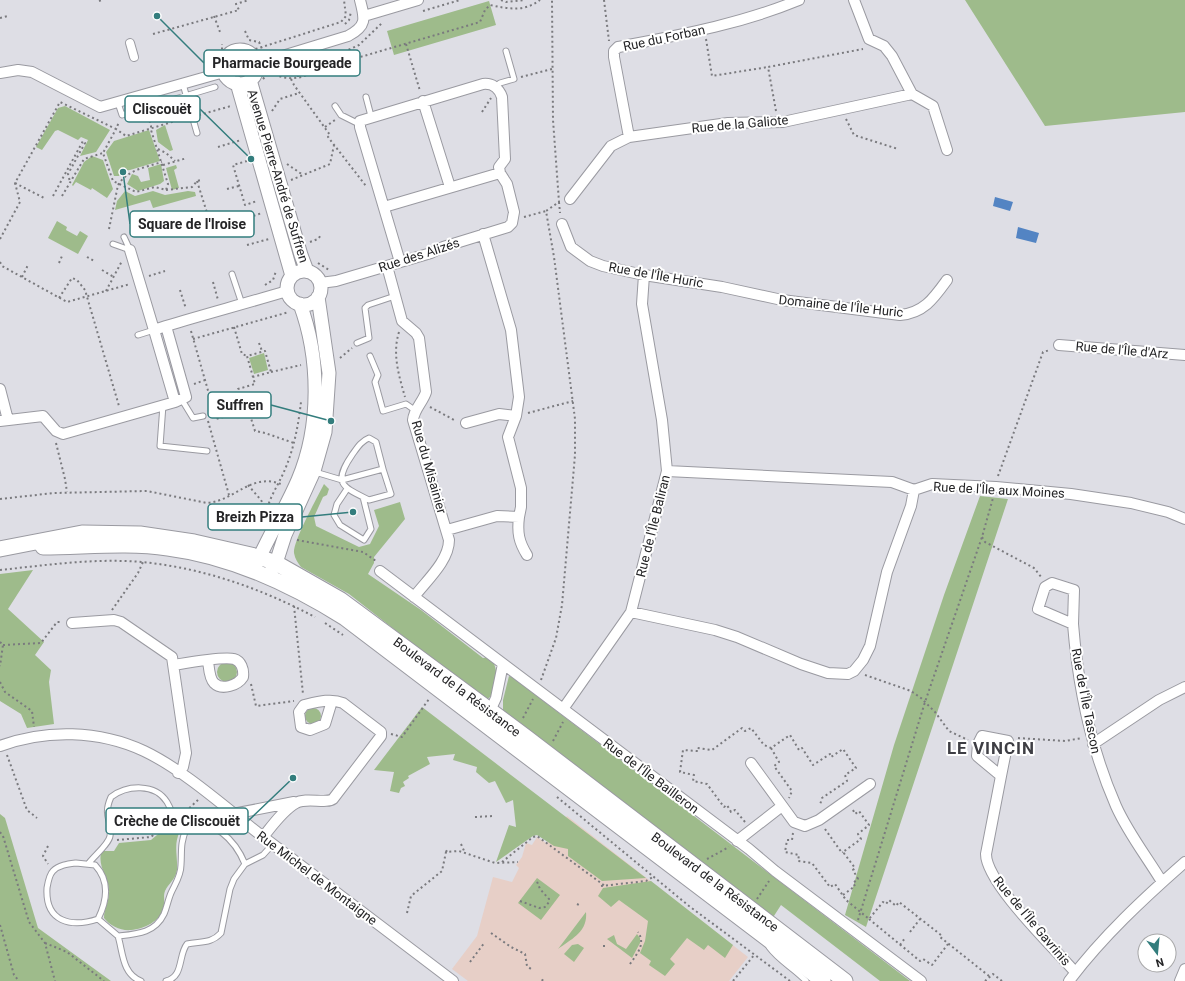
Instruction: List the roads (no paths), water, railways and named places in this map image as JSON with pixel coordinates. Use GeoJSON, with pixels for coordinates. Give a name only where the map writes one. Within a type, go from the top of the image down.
{"type":"FeatureCollection","features":[{"type":"Feature","properties":{"kind":"main road","name":"Boulevard de la Résistance"},"geometry":{"type":"LineString","coordinates":[[7,548],[166,547],[256,563],[276,563],[490,711],[845,981]]}},
{"type":"Feature","properties":{"kind":"main road","name":"Boulevard de la Résistance"},"geometry":{"type":"LineString","coordinates":[[256,563],[268,576],[332,602],[345,618],[823,981]]}},
{"type":"Feature","properties":{"kind":"street"},"geometry":{"type":"LineString","coordinates":[[260,59],[256,73],[250,80],[244,83],[237,83],[229,80],[224,72],[224,61],[236,51],[246,52],[260,59],[348,36],[364,22],[360,0]]}},
{"type":"Feature","properties":{"kind":"street"},"geometry":{"type":"LineString","coordinates":[[364,16],[418,0]]}},
{"type":"Feature","properties":{"kind":"street","name":"Rue du Forban"},"geometry":{"type":"LineString","coordinates":[[629,137],[614,51],[618,47],[730,24],[749,16],[773,11],[799,0]]}},
{"type":"Feature","properties":{"kind":"street"},"geometry":{"type":"LineString","coordinates":[[854,0],[869,39],[881,44],[892,56],[912,94],[932,106],[947,150]]}},
{"type":"Feature","properties":{"kind":"street"},"geometry":{"type":"LineString","coordinates":[[130,43],[134,57]]}},
{"type":"Feature","properties":{"kind":"street"},"geometry":{"type":"LineString","coordinates":[[0,73],[18,70],[32,72],[95,106],[104,107],[224,72]]}},
{"type":"Feature","properties":{"kind":"street","name":"Avenue Pierre-André de Suffren"},"geometry":{"type":"LineString","coordinates":[[250,80],[301,255],[311,266]]}},
{"type":"Feature","properties":{"kind":"street","name":"Avenue Pierre-André de Suffren"},"geometry":{"type":"LineString","coordinates":[[237,83],[292,276]]}},
{"type":"Feature","properties":{"kind":"street"},"geometry":{"type":"LineString","coordinates":[[384,207],[500,173],[499,166],[505,159],[502,97],[496,88],[488,83],[483,84],[371,116],[363,119],[359,124],[400,262]]}},
{"type":"Feature","properties":{"kind":"street","name":"Rue de la Galiote"},"geometry":{"type":"LineString","coordinates":[[570,199],[611,146],[629,137],[728,122],[778,122],[842,110],[912,94]]}},
{"type":"Feature","properties":{"kind":"street"},"geometry":{"type":"LineString","coordinates":[[424,101],[450,187]]}},
{"type":"Feature","properties":{"kind":"street","name":"Rue des Alizés"},"geometry":{"type":"LineString","coordinates":[[320,283],[336,281],[387,266],[508,227],[514,219],[514,212],[507,184],[500,173]]}},
{"type":"Feature","properties":{"kind":"street","name":"Rue de l'Île Huric"},"geometry":{"type":"LineString","coordinates":[[562,224],[571,247],[586,258],[603,266],[644,275],[722,287]]}},
{"type":"Feature","properties":{"kind":"street"},"geometry":{"type":"LineString","coordinates":[[483,234],[510,330],[519,397],[516,416],[508,437],[521,488],[521,507],[518,531],[519,541],[527,555]]}},
{"type":"Feature","properties":{"kind":"street"},"geometry":{"type":"LineString","coordinates":[[130,250],[154,330],[178,401]]}},
{"type":"Feature","properties":{"kind":"street"},"geometry":{"type":"LineString","coordinates":[[256,563],[296,484],[306,454],[314,409],[315,372],[312,345],[300,304],[289,297],[287,282],[296,272],[311,266],[320,283],[320,293],[313,302],[300,304]]}},
{"type":"Feature","properties":{"kind":"street"},"geometry":{"type":"LineString","coordinates":[[387,266],[395,296]]}},
{"type":"Feature","properties":{"kind":"street","name":"Rue de l'Île Baliran"},"geometry":{"type":"LineString","coordinates":[[565,711],[631,612],[667,471],[662,420],[642,304],[644,275]]}},
{"type":"Feature","properties":{"kind":"street","name":"Domaine de l'Île Huric"},"geometry":{"type":"LineString","coordinates":[[722,287],[782,300],[900,315],[917,311],[931,302],[947,280]]}},
{"type":"Feature","properties":{"kind":"street"},"geometry":{"type":"LineString","coordinates":[[154,330],[287,291]]}},
{"type":"Feature","properties":{"kind":"street","name":"Rue du Misainier"},"geometry":{"type":"LineString","coordinates":[[395,296],[402,321],[416,333],[421,347],[426,392],[413,420],[447,530],[449,547],[446,555],[414,597]]}},
{"type":"Feature","properties":{"kind":"street"},"geometry":{"type":"LineString","coordinates":[[268,576],[276,563],[285,535],[314,471],[325,432],[329,373],[318,297]]}},
{"type":"Feature","properties":{"kind":"street"},"geometry":{"type":"LineString","coordinates":[[0,389],[4,420],[43,416],[56,431],[62,434],[178,401],[186,397],[166,326]]}},
{"type":"Feature","properties":{"kind":"street","name":"Rue de l'Île d'Arz"},"geometry":{"type":"LineString","coordinates":[[1061,345],[1185,355]]}},
{"type":"Feature","properties":{"kind":"street"},"geometry":{"type":"LineString","coordinates":[[466,423],[500,414],[516,416]]}},
{"type":"Feature","properties":{"kind":"street"},"geometry":{"type":"LineString","coordinates":[[306,454],[314,471]]}},
{"type":"Feature","properties":{"kind":"street"},"geometry":{"type":"LineString","coordinates":[[296,484],[314,471]]}},
{"type":"Feature","properties":{"kind":"street","name":"Rue de l'Île aux Moines"},"geometry":{"type":"LineString","coordinates":[[667,471],[892,482],[914,490],[932,484],[996,487],[1115,500],[1168,512],[1185,519]]}},
{"type":"Feature","properties":{"kind":"street"},"geometry":{"type":"LineString","coordinates":[[631,612],[737,637],[801,664],[828,673],[839,675],[854,671],[864,660],[870,646],[886,572],[911,506],[914,490]]}},
{"type":"Feature","properties":{"kind":"street"},"geometry":{"type":"LineString","coordinates":[[447,530],[497,516],[519,517]]}},
{"type":"Feature","properties":{"kind":"street","name":"Rue de l'Île Bailleron"},"geometry":{"type":"LineString","coordinates":[[380,572],[538,690],[920,981]]}},
{"type":"Feature","properties":{"kind":"street","name":"Rue de l'Île Tascon"},"geometry":{"type":"LineString","coordinates":[[1073,624],[1038,609],[1045,587],[1052,583],[1074,590],[1073,624],[1077,665],[1092,740],[1117,808],[1162,882]]}},
{"type":"Feature","properties":{"kind":"street"},"geometry":{"type":"LineString","coordinates":[[72,623],[114,620],[121,622],[172,657],[186,752],[183,767],[178,773]]}},
{"type":"Feature","properties":{"kind":"street"},"geometry":{"type":"LineString","coordinates":[[174,665],[208,661],[234,659],[242,666],[243,676],[237,684],[224,686],[217,685],[212,680],[208,661]]}},
{"type":"Feature","properties":{"kind":"street"},"geometry":{"type":"LineString","coordinates":[[490,711],[496,698],[503,664]]}},
{"type":"Feature","properties":{"kind":"street"},"geometry":{"type":"LineString","coordinates":[[1092,740],[1185,686]]}},
{"type":"Feature","properties":{"kind":"street"},"geometry":{"type":"LineString","coordinates":[[233,814],[314,799],[327,801],[333,799],[382,734],[343,702],[332,701],[304,702],[299,712],[300,724],[304,729],[310,730],[325,724],[332,701]]}},
{"type":"Feature","properties":{"kind":"street","name":"Rue Michel de Montaigne"},"geometry":{"type":"LineString","coordinates":[[2,746],[36,736],[80,734],[104,738],[144,751],[206,793],[453,981]]}},
{"type":"Feature","properties":{"kind":"street","name":"Rue de l'Île Gavrinis"},"geometry":{"type":"LineString","coordinates":[[1001,776],[979,758],[977,753],[978,744],[982,736],[1008,741],[986,854],[988,866],[1002,890],[1076,972]]}},
{"type":"Feature","properties":{"kind":"street"},"geometry":{"type":"LineString","coordinates":[[751,763],[794,822],[805,826],[819,820],[870,784]]}},
{"type":"Feature","properties":{"kind":"street"},"geometry":{"type":"LineString","coordinates":[[263,837],[296,802]]}},
{"type":"Feature","properties":{"kind":"street"},"geometry":{"type":"LineString","coordinates":[[737,841],[781,805]]}},
{"type":"Feature","properties":{"kind":"street"},"geometry":{"type":"LineString","coordinates":[[1069,981],[1113,930],[1162,882],[1185,862]]}},
{"type":"Feature","properties":{"kind":"street"},"geometry":{"type":"LineString","coordinates":[[1180,981],[1185,969]]}},
{"type":"Feature","properties":{"kind":"lane"},"geometry":{"type":"LineString","coordinates":[[496,88],[500,83],[514,79],[506,51]]}},
{"type":"Feature","properties":{"kind":"lane"},"geometry":{"type":"LineString","coordinates":[[183,84],[197,133]]}},
{"type":"Feature","properties":{"kind":"lane"},"geometry":{"type":"LineString","coordinates":[[118,103],[122,115],[214,87]]}},
{"type":"Feature","properties":{"kind":"lane"},"geometry":{"type":"LineString","coordinates":[[366,97],[371,116]]}},
{"type":"Feature","properties":{"kind":"lane"},"geometry":{"type":"LineString","coordinates":[[335,106],[341,115],[359,124]]}},
{"type":"Feature","properties":{"kind":"lane"},"geometry":{"type":"LineString","coordinates":[[124,238],[130,250]]}},
{"type":"Feature","properties":{"kind":"lane"},"geometry":{"type":"LineString","coordinates":[[113,244],[130,250]]}},
{"type":"Feature","properties":{"kind":"lane"},"geometry":{"type":"LineString","coordinates":[[232,274],[242,304]]}},
{"type":"Feature","properties":{"kind":"lane"},"geometry":{"type":"LineString","coordinates":[[357,343],[369,338],[365,308],[368,305],[395,296]]}},
{"type":"Feature","properties":{"kind":"lane"},"geometry":{"type":"LineString","coordinates":[[138,334],[154,330]]}},
{"type":"Feature","properties":{"kind":"lane"},"geometry":{"type":"LineString","coordinates":[[370,356],[378,375],[375,382],[383,411],[406,404],[419,407]]}},
{"type":"Feature","properties":{"kind":"lane"},"geometry":{"type":"LineString","coordinates":[[178,401],[193,418],[205,415]]}},
{"type":"Feature","properties":{"kind":"lane"},"geometry":{"type":"LineString","coordinates":[[163,405],[160,446],[207,451]]}},
{"type":"Feature","properties":{"kind":"lane"},"geometry":{"type":"LineString","coordinates":[[370,438],[376,442],[384,469],[391,494],[369,500],[347,489],[342,480],[342,470],[363,440],[370,438]]}},
{"type":"Feature","properties":{"kind":"lane"},"geometry":{"type":"LineString","coordinates":[[314,471],[342,480],[384,469]]}},
{"type":"Feature","properties":{"kind":"lane"},"geometry":{"type":"LineString","coordinates":[[347,489],[337,504],[334,515],[340,525],[364,540],[371,529],[363,497]]}},
{"type":"Feature","properties":{"kind":"lane"},"geometry":{"type":"LineString","coordinates":[[332,602],[359,620],[426,671]]}},
{"type":"Feature","properties":{"kind":"lane"},"geometry":{"type":"LineString","coordinates":[[89,863],[109,840],[110,836],[106,812],[111,797],[127,789],[145,788],[163,796],[171,809],[174,820],[186,829]]}},
{"type":"Feature","properties":{"kind":"lane"},"geometry":{"type":"LineString","coordinates":[[610,811],[728,902],[734,914]]}},
{"type":"Feature","properties":{"kind":"lane"},"geometry":{"type":"LineString","coordinates":[[186,829],[199,824],[208,825],[218,830],[239,851],[245,864]]}},
{"type":"Feature","properties":{"kind":"lane"},"geometry":{"type":"LineString","coordinates":[[118,936],[152,930],[158,924],[164,914],[171,893],[179,877],[182,866],[180,847],[186,829]]}},
{"type":"Feature","properties":{"kind":"lane"},"geometry":{"type":"LineString","coordinates":[[166,981],[176,975],[180,967],[184,948],[187,944],[210,941],[221,933],[230,889],[234,879],[245,864],[263,855],[273,844]]}},
{"type":"Feature","properties":{"kind":"lane"},"geometry":{"type":"LineString","coordinates":[[89,863],[95,865],[100,870],[105,880],[106,892],[104,903],[98,919],[88,922],[68,922],[59,919],[52,912],[47,892],[48,882],[54,871],[65,865],[89,863]]}},
{"type":"Feature","properties":{"kind":"lane"},"geometry":{"type":"LineString","coordinates":[[98,919],[118,936],[126,968],[130,974],[141,981]]}},
{"type":"Feature","properties":{"kind":"lane"},"geometry":{"type":"LineString","coordinates":[[761,934],[775,956],[798,972],[806,981]]}},
{"type":"Feature","properties":{"kind":"water"},"geometry":{"type":"Polygon","coordinates":[[[995,197],[1013,202],[1010,211],[993,206],[995,197]]]}},
{"type":"Feature","properties":{"kind":"water"},"geometry":{"type":"Polygon","coordinates":[[[1018,227],[1039,233],[1036,243],[1016,238],[1018,227]]]}},
{"type":"Feature","properties":{"kind":"place","name":"Pharmacie Bourgeade"},"geometry":{"type":"Point","coordinates":[157,16]}},
{"type":"Feature","properties":{"kind":"place","name":"Cliscouët"},"geometry":{"type":"Point","coordinates":[251,159]}},
{"type":"Feature","properties":{"kind":"place","name":"Square de l'Iroise"},"geometry":{"type":"Point","coordinates":[123,172]}},
{"type":"Feature","properties":{"kind":"place","name":"Suffren"},"geometry":{"type":"Point","coordinates":[331,421]}},
{"type":"Feature","properties":{"kind":"place","name":"Breizh Pizza"},"geometry":{"type":"Point","coordinates":[353,512]}},
{"type":"Feature","properties":{"kind":"place","name":"Crèche de Cliscouët"},"geometry":{"type":"Point","coordinates":[293,778]}},
{"type":"Feature","properties":{"kind":"district","name":"LE VINCIN"},"geometry":{"type":"Point","coordinates":[991,748]}}]}
